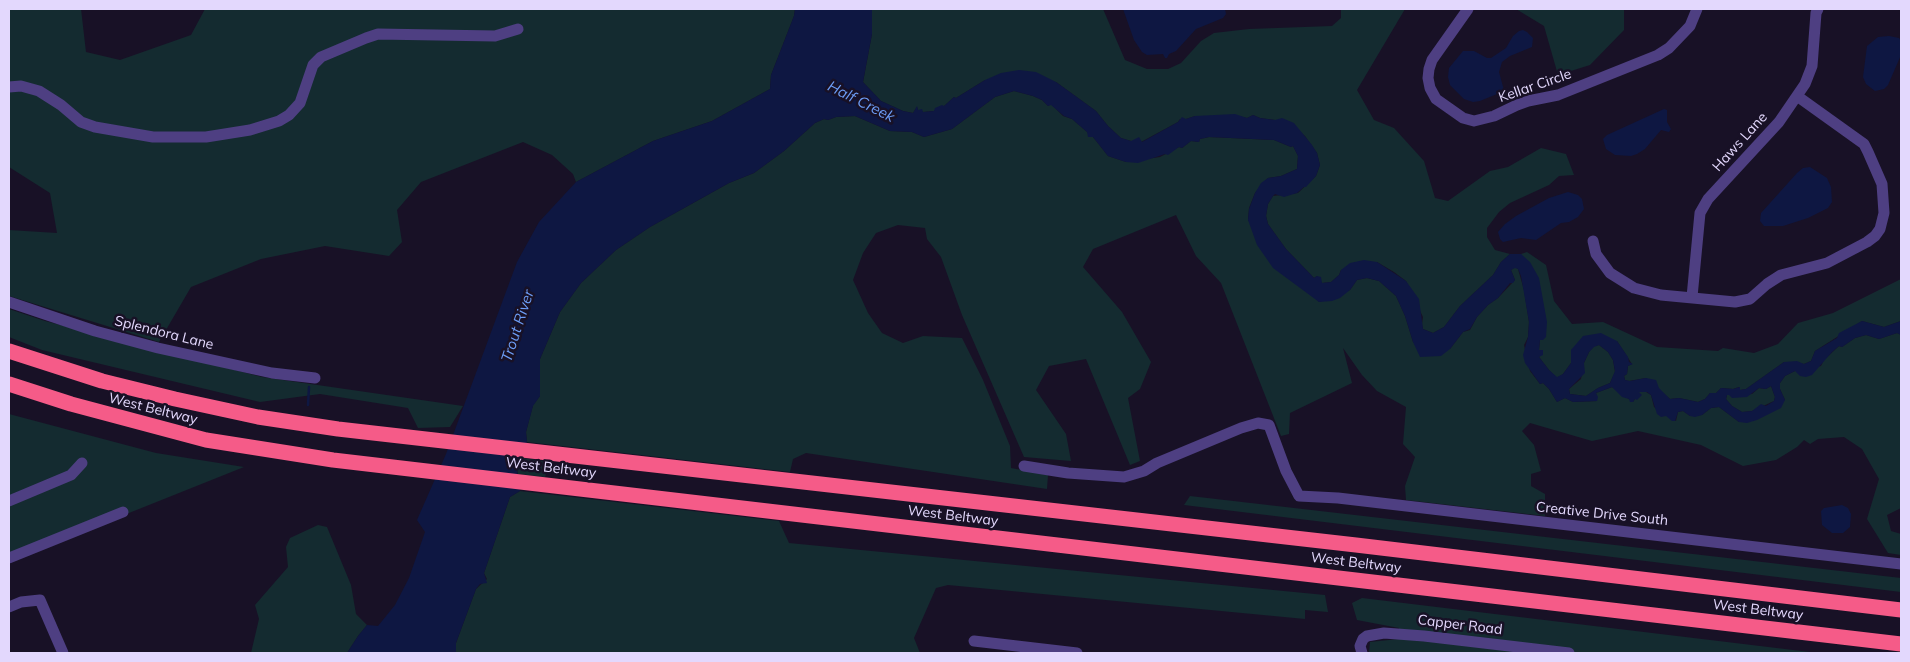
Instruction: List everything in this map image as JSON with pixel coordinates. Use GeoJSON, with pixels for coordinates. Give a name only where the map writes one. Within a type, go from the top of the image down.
{"type":"FeatureCollection","features":[{"type":"Feature","properties":{"kind":"highway","name":"West Beltway"},"geometry":{"type":"LineString","coordinates":[[9,351],[102,380],[216,408],[338,429],[1901,610]]}},
{"type":"Feature","properties":{"kind":"highway","name":"West Beltway"},"geometry":{"type":"LineString","coordinates":[[9,384],[107,415],[206,440],[333,460],[1901,644]]}},
{"type":"Feature","properties":{"kind":"street","name":"Kellar Circle"},"geometry":{"type":"LineString","coordinates":[[1468,9],[1432,60],[1428,78],[1430,88],[1436,99],[1464,118],[1474,121],[1494,116],[1528,101],[1558,95],[1658,55],[1669,48],[1690,26],[1697,9]]}},
{"type":"Feature","properties":{"kind":"street","name":"Haws Lane"},"geometry":{"type":"LineString","coordinates":[[1692,297],[1700,213],[1704,206],[1779,122],[1810,76],[1816,13],[1818,9]]}},
{"type":"Feature","properties":{"kind":"street"},"geometry":{"type":"LineString","coordinates":[[9,87],[23,81],[62,104],[81,122],[94,127],[154,137],[206,137],[250,130],[279,121],[289,115],[300,103],[313,65],[321,57],[366,38],[378,34],[495,36],[518,29]]}},
{"type":"Feature","properties":{"kind":"street"},"geometry":{"type":"LineString","coordinates":[[1593,241],[1600,261],[1610,272],[1627,284],[1649,293],[1735,302],[1750,299],[1774,279],[1827,263],[1867,242],[1880,229],[1884,213],[1882,184],[1864,144],[1797,96]]}},
{"type":"Feature","properties":{"kind":"street","name":"Splendora Lane"},"geometry":{"type":"LineString","coordinates":[[9,302],[96,331],[158,348],[272,373],[315,378]]}},
{"type":"Feature","properties":{"kind":"street","name":"Creative Drive South"},"geometry":{"type":"LineString","coordinates":[[1024,466],[1078,474],[1124,476],[1144,471],[1158,463],[1224,435],[1258,423],[1269,425],[1286,471],[1299,496],[1338,498],[1901,564]]}},
{"type":"Feature","properties":{"kind":"street"},"geometry":{"type":"LineString","coordinates":[[9,501],[70,475],[82,463]]}},
{"type":"Feature","properties":{"kind":"street"},"geometry":{"type":"LineString","coordinates":[[9,558],[123,512]]}},
{"type":"Feature","properties":{"kind":"street"},"geometry":{"type":"LineString","coordinates":[[9,607],[21,602],[40,600],[63,653]]}},
{"type":"Feature","properties":{"kind":"street","name":"Capper Road"},"geometry":{"type":"LineString","coordinates":[[1362,653],[1360,646],[1363,639],[1367,636],[1384,633],[1570,653]]}},
{"type":"Feature","properties":{"kind":"street"},"geometry":{"type":"LineString","coordinates":[[974,641],[1039,651],[1077,653]]}},
{"type":"Feature","properties":{"kind":"green space"},"geometry":{"type":"Polygon","coordinates":[[[9,9],[81,9],[86,52],[120,60],[191,35],[205,9],[795,9],[771,75],[770,89],[712,121],[653,141],[576,182],[573,174],[552,155],[523,142],[421,182],[397,210],[402,242],[389,256],[325,246],[261,259],[191,287],[159,342],[9,296],[9,230],[57,233],[50,193],[9,167],[9,9]]]}},
{"type":"Feature","properties":{"kind":"green space"},"geometry":{"type":"Polygon","coordinates":[[[872,9],[1103,9],[1125,60],[1147,69],[1168,69],[1181,63],[1201,41],[1214,33],[1249,29],[1332,26],[1341,18],[1341,9],[1405,9],[1357,90],[1374,120],[1394,128],[1424,161],[1435,198],[1448,201],[1490,171],[1508,167],[1541,148],[1566,154],[1574,175],[1559,176],[1549,185],[1510,203],[1499,212],[1487,228],[1487,237],[1495,250],[1510,254],[1501,262],[1493,275],[1460,306],[1444,327],[1433,333],[1423,329],[1423,317],[1406,281],[1394,272],[1377,262],[1341,270],[1339,275],[1331,282],[1322,283],[1317,276],[1314,278],[1286,249],[1268,224],[1266,216],[1268,204],[1273,196],[1298,193],[1316,176],[1320,165],[1317,153],[1305,136],[1297,129],[1275,120],[1253,115],[1247,118],[1238,116],[1195,116],[1180,119],[1178,122],[1141,142],[1131,141],[1121,138],[1096,111],[1056,82],[985,80],[956,98],[954,97],[943,107],[934,111],[923,112],[918,110],[917,107],[913,113],[903,111],[881,101],[863,82],[872,34],[872,9]]]}},
{"type":"Feature","properties":{"kind":"green space"},"geometry":{"type":"Polygon","coordinates":[[[1516,9],[1624,9],[1624,30],[1590,65],[1558,75],[1544,26],[1516,9]]]}},
{"type":"Feature","properties":{"kind":"green space"},"geometry":{"type":"Polygon","coordinates":[[[1014,91],[1033,96],[1042,100],[1048,106],[1051,104],[1063,116],[1072,119],[1093,137],[1108,156],[1126,162],[1160,157],[1179,147],[1182,148],[1191,141],[1199,142],[1200,139],[1209,137],[1274,140],[1291,147],[1293,146],[1298,156],[1297,169],[1281,176],[1268,178],[1255,193],[1249,208],[1248,220],[1319,302],[1350,290],[1357,280],[1367,278],[1379,281],[1396,296],[1405,316],[1413,342],[1450,349],[1463,332],[1470,330],[1477,317],[1488,305],[1498,298],[1515,280],[1511,270],[1515,267],[1518,269],[1524,290],[1529,322],[1528,337],[1524,345],[1530,371],[1540,384],[1543,383],[1549,389],[1557,402],[1565,398],[1573,402],[1597,401],[1596,393],[1612,387],[1633,402],[1639,392],[1646,392],[1651,395],[1654,407],[1676,421],[1678,412],[1683,411],[1690,416],[1702,415],[1711,408],[1719,407],[1739,422],[1785,400],[1780,389],[1780,383],[1785,376],[1795,371],[1821,366],[1824,360],[1839,346],[1842,347],[1855,338],[1866,335],[1879,339],[1897,333],[1901,335],[1901,508],[1887,515],[1891,531],[1901,534],[1901,555],[1888,553],[1867,519],[1879,479],[1862,449],[1844,437],[1818,439],[1810,444],[1804,440],[1797,447],[1776,460],[1743,466],[1701,445],[1638,431],[1592,441],[1530,423],[1522,431],[1534,445],[1541,471],[1531,474],[1531,486],[1545,494],[1545,516],[1406,500],[1405,486],[1415,457],[1403,444],[1406,407],[1377,391],[1362,375],[1343,348],[1352,383],[1290,413],[1289,434],[1281,436],[1221,283],[1196,256],[1176,215],[1093,249],[1083,267],[1122,312],[1151,362],[1140,389],[1128,398],[1140,461],[1130,465],[1086,359],[1049,366],[1036,390],[1066,434],[1071,461],[1024,457],[962,315],[941,257],[927,239],[925,228],[898,225],[876,233],[863,253],[853,280],[868,313],[882,333],[903,343],[923,336],[962,338],[983,380],[1010,446],[1011,468],[1048,475],[1047,489],[806,453],[793,459],[790,472],[527,442],[526,432],[533,405],[540,396],[540,359],[560,312],[581,283],[616,250],[650,227],[729,183],[754,173],[784,151],[815,123],[824,119],[855,116],[890,131],[912,132],[924,137],[952,129],[995,97],[1014,91]]]}},
{"type":"Feature","properties":{"kind":"green space"},"geometry":{"type":"Polygon","coordinates":[[[1527,252],[1546,265],[1554,301],[1572,324],[1603,322],[1657,347],[1718,351],[1723,348],[1754,353],[1778,344],[1798,323],[1833,313],[1901,279],[1901,321],[1884,327],[1862,321],[1815,351],[1811,361],[1804,364],[1784,362],[1746,389],[1740,390],[1739,387],[1733,389],[1721,388],[1716,393],[1710,393],[1705,399],[1698,402],[1679,398],[1670,399],[1646,378],[1625,380],[1624,376],[1627,374],[1628,366],[1632,364],[1617,341],[1571,350],[1571,363],[1563,374],[1557,378],[1549,370],[1539,357],[1543,350],[1539,350],[1540,340],[1521,254],[1527,252]]]}},
{"type":"Feature","properties":{"kind":"green space"},"geometry":{"type":"Polygon","coordinates":[[[9,309],[45,321],[262,377],[463,406],[450,427],[418,428],[408,408],[320,394],[260,402],[42,350],[9,337],[9,309]]]}},
{"type":"Feature","properties":{"kind":"green space"},"geometry":{"type":"Polygon","coordinates":[[[1599,345],[1608,352],[1613,360],[1615,372],[1610,383],[1586,396],[1570,394],[1569,389],[1581,379],[1584,363],[1589,352],[1594,346],[1599,345]]]}},
{"type":"Feature","properties":{"kind":"green space"},"geometry":{"type":"Polygon","coordinates":[[[1771,386],[1775,397],[1774,401],[1752,411],[1742,412],[1732,406],[1726,399],[1727,395],[1752,394],[1759,388],[1766,389],[1771,386]]]}},
{"type":"Feature","properties":{"kind":"green space"},"geometry":{"type":"Polygon","coordinates":[[[9,414],[156,453],[244,467],[9,561],[9,414]]]}},
{"type":"Feature","properties":{"kind":"green space"},"geometry":{"type":"Polygon","coordinates":[[[521,458],[551,462],[545,477],[518,474],[517,469],[521,458]]]}},
{"type":"Feature","properties":{"kind":"green space"},"geometry":{"type":"Polygon","coordinates":[[[520,491],[779,521],[789,543],[1325,595],[1328,612],[1305,610],[1305,619],[948,585],[936,588],[914,638],[920,653],[456,653],[456,643],[476,589],[487,579],[484,573],[510,497],[520,491]]]}},
{"type":"Feature","properties":{"kind":"green space"},"geometry":{"type":"Polygon","coordinates":[[[1190,496],[1901,578],[1901,592],[1184,505],[1190,496]]]}},
{"type":"Feature","properties":{"kind":"green space"},"geometry":{"type":"Polygon","coordinates":[[[318,525],[327,527],[351,585],[356,614],[367,625],[347,653],[251,653],[259,619],[255,605],[288,567],[286,547],[290,538],[318,525]]]}},
{"type":"Feature","properties":{"kind":"green space"},"geometry":{"type":"Polygon","coordinates":[[[1362,598],[1818,653],[1369,653],[1370,642],[1398,639],[1399,628],[1357,620],[1352,603],[1362,598]]]}},
{"type":"Feature","properties":{"kind":"water"},"geometry":{"type":"Polygon","coordinates":[[[795,9],[872,9],[872,34],[863,82],[881,101],[903,111],[913,113],[917,106],[918,110],[922,109],[923,112],[934,111],[935,108],[944,106],[954,97],[956,98],[985,80],[1001,73],[1019,70],[1036,72],[1056,82],[1096,111],[1121,138],[1131,141],[1139,137],[1142,142],[1178,122],[1182,117],[1186,119],[1195,116],[1235,114],[1247,118],[1253,115],[1275,120],[1282,118],[1294,123],[1317,153],[1320,165],[1316,176],[1306,187],[1297,193],[1284,197],[1275,194],[1268,204],[1266,216],[1268,224],[1286,249],[1314,278],[1317,276],[1321,277],[1322,283],[1331,282],[1350,263],[1364,260],[1377,262],[1406,281],[1419,299],[1423,329],[1433,333],[1444,327],[1460,306],[1493,275],[1501,262],[1510,254],[1521,254],[1530,262],[1539,278],[1547,322],[1546,337],[1540,340],[1539,350],[1543,350],[1543,355],[1539,357],[1557,377],[1563,374],[1571,363],[1571,350],[1583,336],[1601,333],[1617,341],[1628,357],[1629,362],[1633,364],[1628,366],[1627,374],[1624,376],[1625,380],[1646,378],[1656,380],[1659,388],[1670,399],[1679,398],[1698,402],[1705,399],[1710,393],[1716,393],[1721,388],[1733,389],[1740,387],[1740,390],[1746,389],[1784,362],[1797,361],[1804,364],[1811,361],[1815,351],[1837,338],[1839,333],[1862,321],[1884,327],[1901,321],[1901,335],[1897,333],[1879,339],[1866,335],[1855,338],[1832,352],[1812,375],[1800,376],[1795,371],[1785,376],[1780,383],[1780,389],[1785,400],[1781,408],[1747,423],[1739,422],[1719,407],[1711,408],[1702,415],[1695,417],[1683,411],[1678,412],[1675,421],[1672,421],[1666,416],[1661,417],[1657,414],[1651,395],[1647,392],[1639,392],[1642,395],[1637,400],[1635,399],[1633,402],[1630,402],[1629,399],[1622,397],[1612,387],[1596,393],[1597,401],[1573,402],[1565,398],[1557,402],[1549,389],[1543,383],[1540,384],[1525,363],[1523,355],[1528,337],[1529,322],[1521,276],[1518,269],[1511,270],[1515,280],[1513,283],[1510,283],[1498,298],[1488,305],[1477,317],[1470,329],[1463,332],[1450,349],[1441,356],[1420,357],[1396,296],[1379,281],[1367,278],[1357,280],[1350,290],[1340,298],[1319,302],[1273,268],[1257,245],[1248,220],[1249,209],[1261,183],[1268,178],[1281,176],[1297,169],[1298,156],[1293,146],[1291,147],[1274,140],[1209,137],[1200,139],[1199,142],[1191,141],[1168,155],[1165,154],[1138,163],[1126,162],[1108,156],[1093,137],[1088,137],[1087,132],[1072,119],[1064,116],[1051,105],[1048,106],[1042,100],[1033,96],[1014,91],[995,97],[952,129],[924,137],[912,132],[890,131],[855,116],[824,119],[815,123],[784,151],[754,173],[729,183],[650,227],[616,250],[581,283],[560,312],[540,359],[540,396],[533,406],[526,432],[527,442],[517,469],[520,491],[510,497],[484,573],[487,583],[480,584],[476,589],[456,643],[456,653],[347,653],[367,625],[378,626],[395,605],[409,578],[425,532],[417,520],[446,454],[517,262],[539,222],[576,182],[653,141],[712,121],[770,89],[771,75],[795,9]],[[1599,345],[1589,352],[1584,363],[1585,373],[1569,389],[1570,394],[1586,396],[1610,383],[1615,371],[1613,360],[1608,352],[1599,345]],[[1771,386],[1766,389],[1759,388],[1747,397],[1732,398],[1727,395],[1726,399],[1732,406],[1742,412],[1752,411],[1761,404],[1766,406],[1774,401],[1775,397],[1771,386]]]}},
{"type":"Feature","properties":{"kind":"water"},"geometry":{"type":"Polygon","coordinates":[[[1123,9],[1225,9],[1226,14],[1223,18],[1196,29],[1176,51],[1165,58],[1163,54],[1147,55],[1142,52],[1134,40],[1123,9]]]}},
{"type":"Feature","properties":{"kind":"water"},"geometry":{"type":"Polygon","coordinates":[[[1523,30],[1533,38],[1532,47],[1510,56],[1502,62],[1499,72],[1505,94],[1497,94],[1473,102],[1464,99],[1450,85],[1448,77],[1449,68],[1463,51],[1474,51],[1487,58],[1491,58],[1506,48],[1513,36],[1523,30]]]}},
{"type":"Feature","properties":{"kind":"water"},"geometry":{"type":"Polygon","coordinates":[[[1889,36],[1899,38],[1901,41],[1901,55],[1888,85],[1884,89],[1875,91],[1866,84],[1863,77],[1867,46],[1878,37],[1889,36]]]}},
{"type":"Feature","properties":{"kind":"water"},"geometry":{"type":"Polygon","coordinates":[[[1664,109],[1667,110],[1667,122],[1671,129],[1669,132],[1661,130],[1645,149],[1631,156],[1615,155],[1606,149],[1603,139],[1607,135],[1664,109]]]}},
{"type":"Feature","properties":{"kind":"water"},"geometry":{"type":"Polygon","coordinates":[[[1810,167],[1827,178],[1831,187],[1832,202],[1828,208],[1808,218],[1783,226],[1764,226],[1760,221],[1761,213],[1797,173],[1803,168],[1810,167]]]}},
{"type":"Feature","properties":{"kind":"water"},"geometry":{"type":"Polygon","coordinates":[[[1568,192],[1578,195],[1582,199],[1584,209],[1578,217],[1569,222],[1561,223],[1536,240],[1521,238],[1503,242],[1500,239],[1498,232],[1516,216],[1549,198],[1568,192]]]}},
{"type":"Feature","properties":{"kind":"water"},"geometry":{"type":"Polygon","coordinates":[[[1842,505],[1848,508],[1851,514],[1850,527],[1843,533],[1832,533],[1822,525],[1821,511],[1824,508],[1842,505]]]}},
{"type":"Feature","properties":{"kind":"waterway"},"geometry":{"type":"LineString","coordinates":[[308,405],[309,387]]}},
{"type":"Feature","properties":{"kind":"water label","name":"Half Creek"},"geometry":{"type":"Point","coordinates":[861,102]}},
{"type":"Feature","properties":{"kind":"water label","name":"Trout River"},"geometry":{"type":"Point","coordinates":[518,326]}}]}
